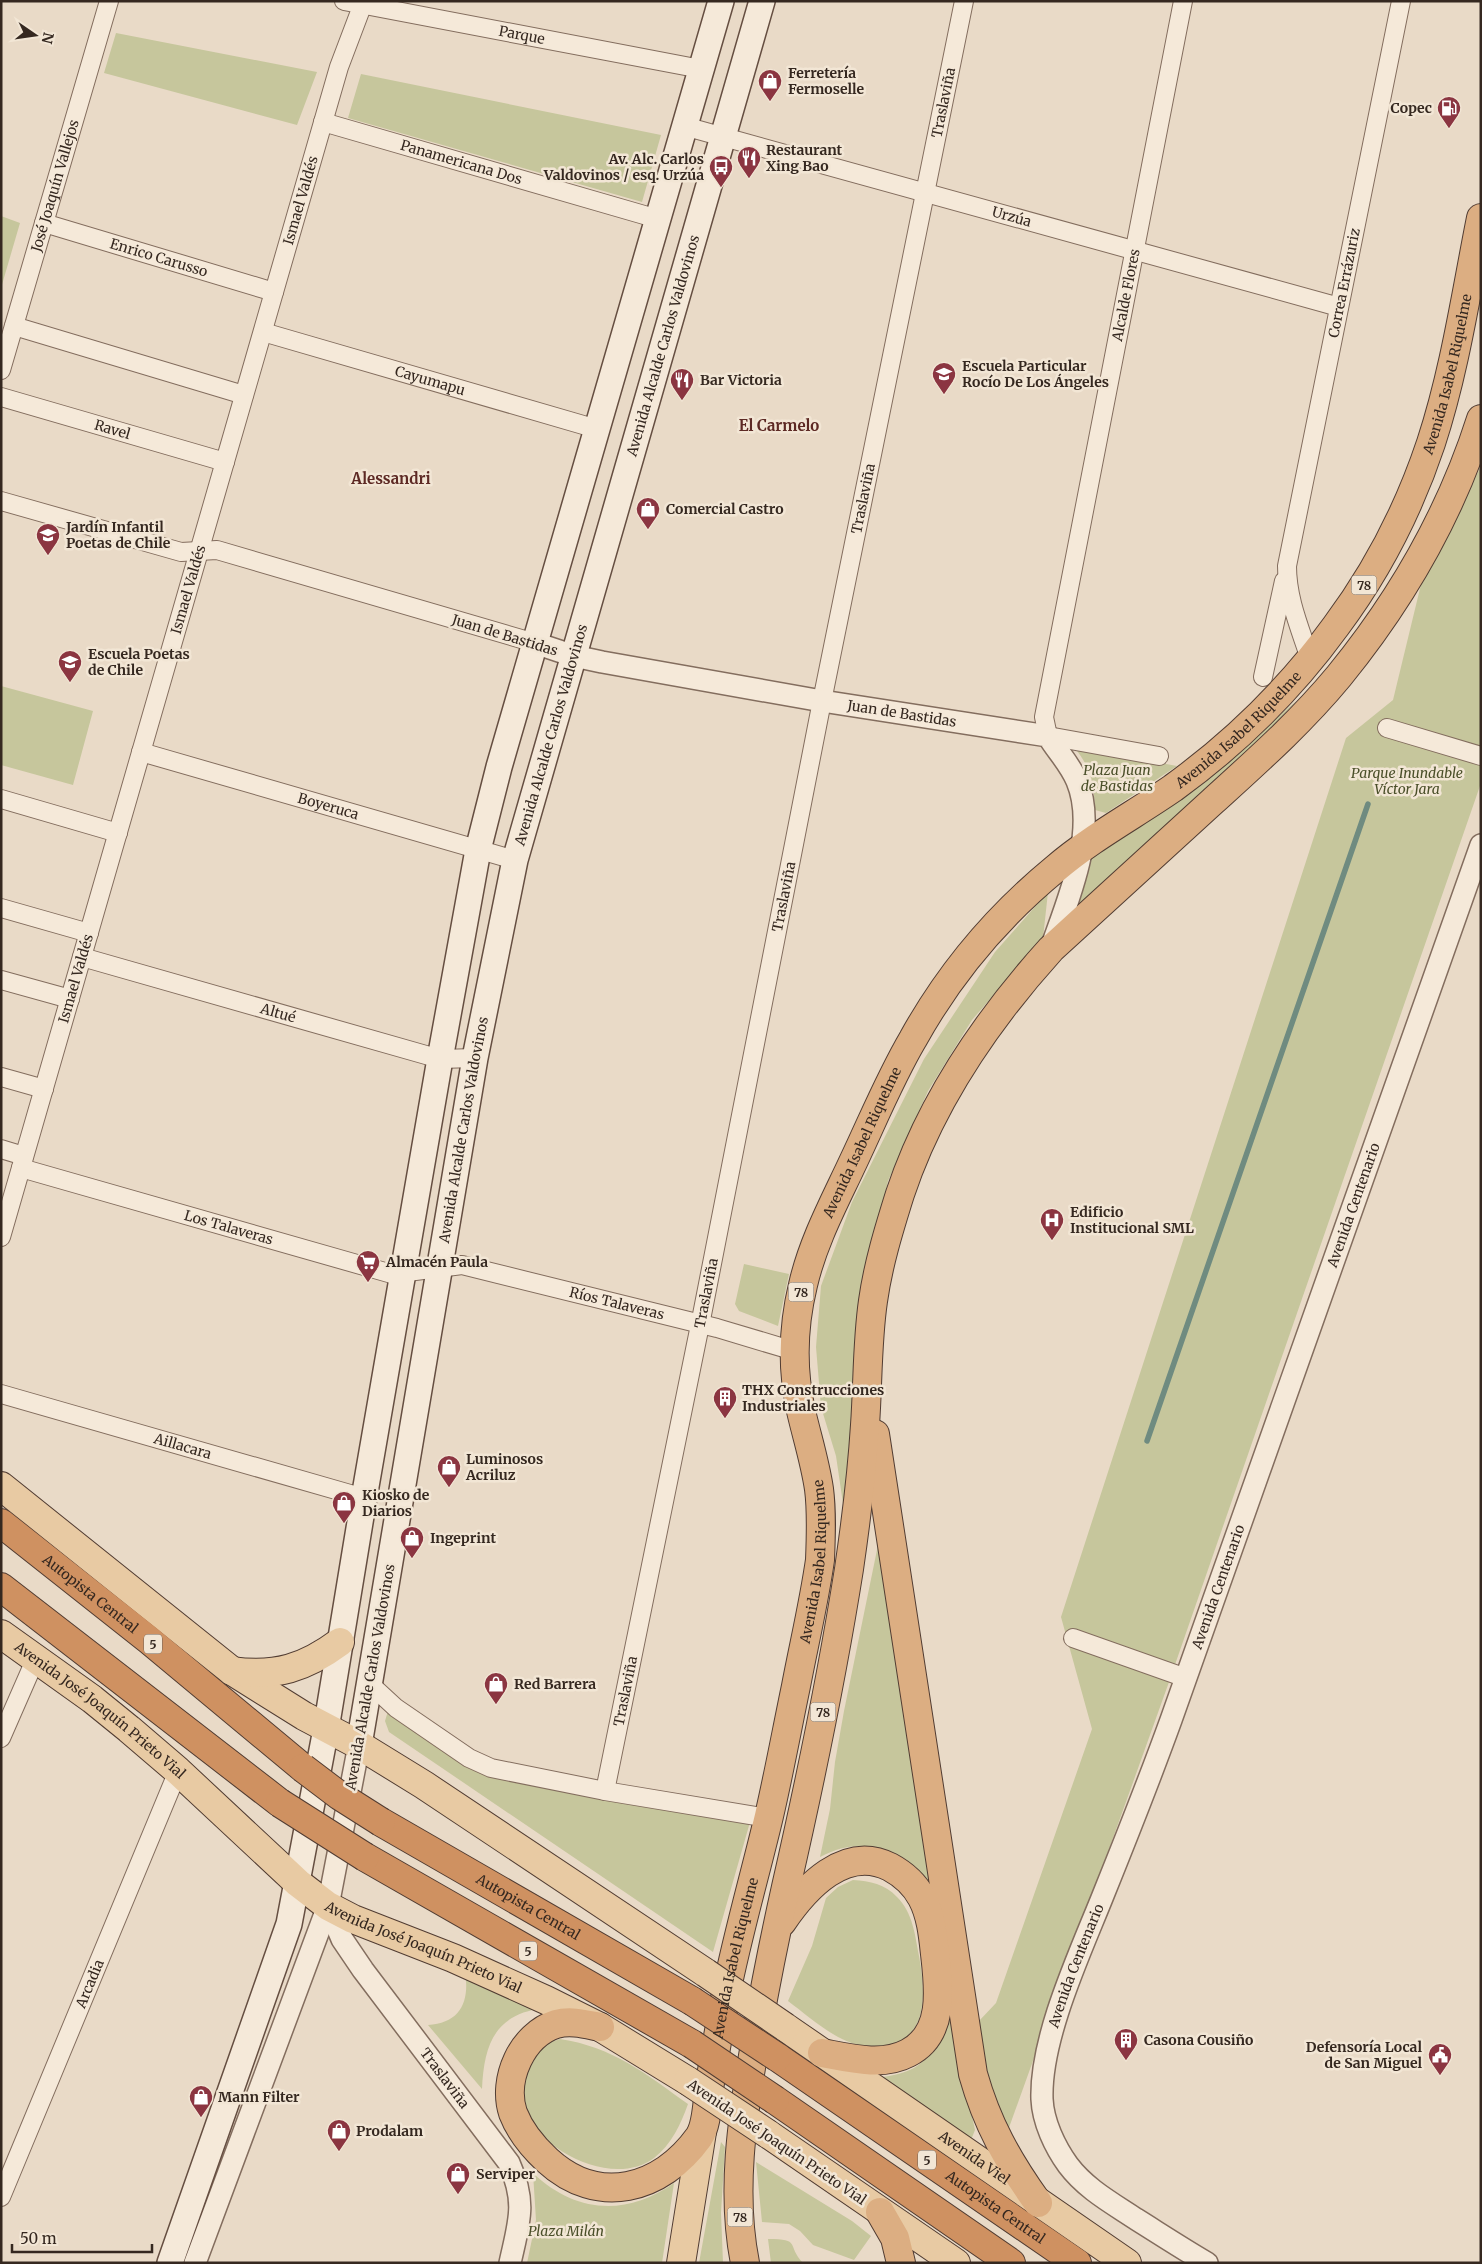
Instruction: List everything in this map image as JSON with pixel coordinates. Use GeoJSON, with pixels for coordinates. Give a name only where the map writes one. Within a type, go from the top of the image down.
{"type":"FeatureCollection","features":[{"type":"Feature","properties":{"kind":"highway","name":"Avenida Isabel Riquelme"},"geometry":{"type":"LineString","coordinates":[[702,2132],[728,1985],[768,1818],[816,1586],[821,1534],[819,1490],[797,1391],[794,1350],[802,1289],[814,1249],[913,1038],[942,992],[975,948],[1033,888],[1082,847],[1163,794],[1215,755],[1250,725],[1310,659],[1358,595],[1379,559],[1411,496],[1422,468],[1439,414],[1450,370],[1481,218]]}},
{"type":"Feature","properties":{"kind":"highway","name":"78"},"geometry":{"type":"LineString","coordinates":[[744,2263],[739,2211],[741,2138],[761,2007],[822,1716],[848,1572],[862,1468],[866,1372],[871,1316],[881,1258],[899,1197],[914,1158],[942,1098],[977,1039],[1023,979],[1050,949],[1257,762],[1309,710],[1339,676],[1392,603],[1416,564],[1457,482],[1481,419]]}},
{"type":"Feature","properties":{"kind":"highway"},"geometry":{"type":"LineString","coordinates":[[866,1372],[973,2074],[992,2130],[1013,2168],[1038,2203]]}},
{"type":"Feature","properties":{"kind":"highway","name":"Autopista Central"},"geometry":{"type":"LineString","coordinates":[[1,1523],[149,1640],[303,1768],[340,1796],[381,1822],[692,2000],[1077,2263]]}},
{"type":"Feature","properties":{"kind":"highway","name":"5"},"geometry":{"type":"LineString","coordinates":[[1,1587],[280,1803],[365,1857],[692,2044],[1011,2263]]}},
{"type":"Feature","properties":{"kind":"highway"},"geometry":{"type":"LineString","coordinates":[[777,1929],[797,1902],[813,1885],[830,1872],[851,1862],[870,1861],[895,1869],[917,1890],[926,1907],[934,1944],[939,1990],[935,2020],[927,2035],[916,2048],[901,2056],[892,2058],[865,2060],[822,2053]]}},
{"type":"Feature","properties":{"kind":"highway"},"geometry":{"type":"LineString","coordinates":[[600,2027],[575,2022],[558,2024],[536,2036],[518,2057],[510,2090],[512,2109],[524,2132],[541,2155],[560,2171],[578,2181],[604,2187],[622,2187],[646,2181],[662,2173],[679,2160],[702,2132]]}},
{"type":"Feature","properties":{"kind":"highway"},"geometry":{"type":"LineString","coordinates":[[880,2212],[895,2238],[901,2263]]}},
{"type":"Feature","properties":{"kind":"main road"},"geometry":{"type":"LineString","coordinates":[[170,2263],[289,1924],[326,1728],[372,1449],[478,850],[499,767],[721,1]]}},
{"type":"Feature","properties":{"kind":"main road","name":"Avenida Alcalde Carlos Valdovinos"},"geometry":{"type":"LineString","coordinates":[[359,1745],[475,1058],[516,860],[762,1]]}},
{"type":"Feature","properties":{"kind":"main road"},"geometry":{"type":"LineString","coordinates":[[633,305],[671,318]]}},
{"type":"Feature","properties":{"kind":"main road"},"geometry":{"type":"LineString","coordinates":[[586,471],[624,481]]}},
{"type":"Feature","properties":{"kind":"main road"},"geometry":{"type":"LineString","coordinates":[[372,1449],[408,1455]]}},
{"type":"Feature","properties":{"kind":"main road"},"geometry":{"type":"LineString","coordinates":[[1,1486],[232,1671],[424,1785],[706,1973],[822,2053]]}},
{"type":"Feature","properties":{"kind":"main road","name":"Avenida José Joaquín Prieto Vial"},"geometry":{"type":"LineString","coordinates":[[1,1634],[92,1699],[178,1771],[298,1883],[328,1906],[353,1919],[500,1978],[600,2027],[688,2080],[880,2212]]}},
{"type":"Feature","properties":{"kind":"main road"},"geometry":{"type":"LineString","coordinates":[[232,1671],[260,1674],[293,1668],[311,1662],[340,1642]]}},
{"type":"Feature","properties":{"kind":"main road","name":"Avenida Viel"},"geometry":{"type":"LineString","coordinates":[[822,2053],[1127,2263]]}},
{"type":"Feature","properties":{"kind":"main road","name":"Avenida Isabel Riquelme"},"geometry":{"type":"LineString","coordinates":[[681,2263],[702,2132]]}},
{"type":"Feature","properties":{"kind":"main road"},"geometry":{"type":"LineString","coordinates":[[880,2212],[956,2263]]}},
{"type":"Feature","properties":{"kind":"street","name":"José Joaquín Vallejos"},"geometry":{"type":"LineString","coordinates":[[1,370],[109,1]]}},
{"type":"Feature","properties":{"kind":"street","name":"Parque"},"geometry":{"type":"LineString","coordinates":[[344,1],[363,3],[701,69]]}},
{"type":"Feature","properties":{"kind":"street","name":"Traslaviña"},"geometry":{"type":"LineString","coordinates":[[605,1791],[700,1325],[822,701],[964,1]]}},
{"type":"Feature","properties":{"kind":"street","name":"Alcalde Flores"},"geometry":{"type":"LineString","coordinates":[[1048,736],[1044,726],[1045,708],[1183,1]]}},
{"type":"Feature","properties":{"kind":"street","name":"Correa Errázuriz"},"geometry":{"type":"LineString","coordinates":[[1263,677],[1401,1]]}},
{"type":"Feature","properties":{"kind":"street","name":"Ismael Valdés"},"geometry":{"type":"LineString","coordinates":[[1,1237],[341,60],[363,3]]}},
{"type":"Feature","properties":{"kind":"street","name":"Panamericana Dos"},"geometry":{"type":"LineString","coordinates":[[323,122],[658,219]]}},
{"type":"Feature","properties":{"kind":"street","name":"Urzúa"},"geometry":{"type":"LineString","coordinates":[[684,126],[1339,307]]}},
{"type":"Feature","properties":{"kind":"street","name":"Enrico Carusso"},"geometry":{"type":"LineString","coordinates":[[44,223],[274,292]]}},
{"type":"Feature","properties":{"kind":"street"},"geometry":{"type":"LineString","coordinates":[[14,326],[244,395]]}},
{"type":"Feature","properties":{"kind":"street","name":"Cayumapu"},"geometry":{"type":"LineString","coordinates":[[263,332],[597,429]]}},
{"type":"Feature","properties":{"kind":"street","name":"Ravel"},"geometry":{"type":"LineString","coordinates":[[1,397],[225,462]]}},
{"type":"Feature","properties":{"kind":"street","name":"Juan de Bastidas"},"geometry":{"type":"LineString","coordinates":[[1,501],[181,552],[217,550],[574,656],[822,701],[1048,736],[1159,756]]}},
{"type":"Feature","properties":{"kind":"street","name":"Correa Errázuriz"},"geometry":{"type":"LineString","coordinates":[[1287,566],[1287,584],[1291,601],[1310,659]]}},
{"type":"Feature","properties":{"kind":"street"},"geometry":{"type":"LineString","coordinates":[[1387,728],[1481,756]]}},
{"type":"Feature","properties":{"kind":"street"},"geometry":{"type":"LineString","coordinates":[[1048,736],[1073,771],[1078,782],[1083,812],[1082,847],[1050,949]]}},
{"type":"Feature","properties":{"kind":"street","name":"Boyeruca"},"geometry":{"type":"LineString","coordinates":[[141,752],[516,860]]}},
{"type":"Feature","properties":{"kind":"street"},"geometry":{"type":"LineString","coordinates":[[1,799],[118,833]]}},
{"type":"Feature","properties":{"kind":"street","name":"Avenida Centenario"},"geometry":{"type":"LineString","coordinates":[[1207,2263],[1191,2257],[1097,2194],[1078,2178],[1053,2140],[1042,2101],[1045,2059],[1069,1983],[1132,1824],[1186,1678],[1481,845]]}},
{"type":"Feature","properties":{"kind":"street"},"geometry":{"type":"LineString","coordinates":[[1,908],[89,933]]}},
{"type":"Feature","properties":{"kind":"street","name":"Altué"},"geometry":{"type":"LineString","coordinates":[[82,957],[440,1059],[475,1058]]}},
{"type":"Feature","properties":{"kind":"street"},"geometry":{"type":"LineString","coordinates":[[1,980],[70,999]]}},
{"type":"Feature","properties":{"kind":"street"},"geometry":{"type":"LineString","coordinates":[[1,1077],[44,1090]]}},
{"type":"Feature","properties":{"kind":"street","name":"Los Talaveras"},"geometry":{"type":"LineString","coordinates":[[1,1149],[23,1162],[382,1272],[392,1274],[439,1268]]}},
{"type":"Feature","properties":{"kind":"street","name":"Ríos Talaveras"},"geometry":{"type":"LineString","coordinates":[[439,1268],[462,1266],[794,1350]]}},
{"type":"Feature","properties":{"kind":"street","name":"Aillacara"},"geometry":{"type":"LineString","coordinates":[[1,1394],[364,1498]]}},
{"type":"Feature","properties":{"kind":"street"},"geometry":{"type":"LineString","coordinates":[[1073,1638],[1186,1678]]}},
{"type":"Feature","properties":{"kind":"street"},"geometry":{"type":"LineString","coordinates":[[1,1738],[36,1658]]}},
{"type":"Feature","properties":{"kind":"street"},"geometry":{"type":"LineString","coordinates":[[370,1684],[412,1719],[469,1758],[491,1768],[605,1791],[768,1818]]}},
{"type":"Feature","properties":{"kind":"street","name":"Avenida Alcalde Carlos Valdovinos"},"geometry":{"type":"LineString","coordinates":[[195,2263],[328,1906],[359,1745]]}},
{"type":"Feature","properties":{"kind":"street","name":"Arcadia"},"geometry":{"type":"LineString","coordinates":[[1,2197],[178,1771]]}},
{"type":"Feature","properties":{"kind":"street","name":"Traslaviña"},"geometry":{"type":"LineString","coordinates":[[328,1906],[342,1939],[363,1970],[509,2163],[521,2200],[510,2263]]}},
{"type":"Feature","properties":{"kind":"green space"},"geometry":{"type":"Polygon","coordinates":[[[116,33],[317,72],[297,125],[104,73],[116,33]]]}},
{"type":"Feature","properties":{"kind":"green space"},"geometry":{"type":"Polygon","coordinates":[[[361,74],[661,135],[642,202],[348,118],[361,74]]]}},
{"type":"Feature","properties":{"kind":"green space"},"geometry":{"type":"Polygon","coordinates":[[[1,216],[20,223],[1,288],[1,216]]]}},
{"type":"Feature","properties":{"kind":"green space","name":"Parque Inundable Víctor Jara"},"geometry":{"type":"Polygon","coordinates":[[[1481,466],[1481,783],[1169,1682],[1006,2136],[986,2092],[979,2021],[996,2003],[1092,1729],[1061,1617],[1346,738],[1393,700],[1424,572],[1454,520],[1481,466]]]}},
{"type":"Feature","properties":{"kind":"green space"},"geometry":{"type":"Polygon","coordinates":[[[1,686],[93,711],[73,785],[1,765],[1,686]]]}},
{"type":"Feature","properties":{"kind":"green space"},"geometry":{"type":"Polygon","coordinates":[[[1296,701],[1269,731],[1075,908],[1093,855],[1225,763],[1296,701]]]}},
{"type":"Feature","properties":{"kind":"green space","name":"Plaza Juan de Bastidas"},"geometry":{"type":"Polygon","coordinates":[[[1074,747],[1177,766],[1106,813],[1095,810],[1094,791],[1088,769],[1074,747]]]}},
{"type":"Feature","properties":{"kind":"green space"},"geometry":{"type":"Polygon","coordinates":[[[1048,892],[1043,938],[972,1020],[928,1091],[888,1181],[867,1274],[846,1524],[836,1456],[821,1407],[816,1347],[821,1286],[852,1202],[924,1059],[995,952],[1048,892]]]}},
{"type":"Feature","properties":{"kind":"green space"},"geometry":{"type":"Polygon","coordinates":[[[744,1264],[789,1274],[778,1326],[739,1311],[735,1304],[744,1264]]]}},
{"type":"Feature","properties":{"kind":"green space"},"geometry":{"type":"Polygon","coordinates":[[[878,1545],[936,1893],[896,1860],[884,1852],[871,1847],[856,1846],[839,1849],[820,1857],[830,1809],[835,1762],[844,1711],[878,1545]]]}},
{"type":"Feature","properties":{"kind":"green space"},"geometry":{"type":"Polygon","coordinates":[[[388,1711],[483,1772],[750,1822],[713,1952],[389,1732],[385,1721],[388,1711]]]}},
{"type":"Feature","properties":{"kind":"green space"},"geometry":{"type":"Polygon","coordinates":[[[853,1880],[877,1884],[892,1893],[907,1910],[914,1932],[923,1983],[921,2010],[918,2022],[911,2032],[902,2041],[888,2046],[869,2047],[844,2040],[825,2029],[788,2001],[812,1946],[826,1898],[838,1887],[853,1880]]]}},
{"type":"Feature","properties":{"kind":"green space"},"geometry":{"type":"Polygon","coordinates":[[[465,1972],[544,2008],[527,2011],[514,2017],[503,2024],[495,2034],[486,2058],[482,2089],[428,2025],[448,2020],[460,2009],[466,1993],[465,1972]]]}},
{"type":"Feature","properties":{"kind":"green space"},"geometry":{"type":"Polygon","coordinates":[[[948,2005],[975,2130],[971,2140],[873,2078],[906,2072],[926,2058],[939,2036],[948,2005]]]}},
{"type":"Feature","properties":{"kind":"green space"},"geometry":{"type":"Polygon","coordinates":[[[560,2039],[596,2048],[613,2055],[643,2072],[688,2104],[675,2134],[666,2147],[654,2158],[638,2166],[619,2169],[600,2167],[581,2161],[563,2152],[547,2140],[534,2126],[521,2100],[530,2062],[536,2051],[560,2039]]]}},
{"type":"Feature","properties":{"kind":"green space"},"geometry":{"type":"Polygon","coordinates":[[[721,2142],[725,2147],[721,2213],[723,2263],[699,2263],[721,2142]]]}},
{"type":"Feature","properties":{"kind":"green space"},"geometry":{"type":"Polygon","coordinates":[[[756,2162],[852,2221],[871,2236],[854,2260],[813,2245],[800,2231],[789,2224],[762,2222],[756,2162]]]}},
{"type":"Feature","properties":{"kind":"green space","name":"Plaza Milán"},"geometry":{"type":"Polygon","coordinates":[[[533,2173],[549,2186],[566,2196],[583,2203],[601,2206],[638,2201],[656,2194],[674,2183],[662,2263],[527,2263],[536,2220],[533,2173]]]}},
{"type":"Feature","properties":{"kind":"green space"},"geometry":{"type":"Polygon","coordinates":[[[768,2239],[790,2242],[803,2263],[771,2263],[768,2239]]]}},
{"type":"Feature","properties":{"kind":"waterway"},"geometry":{"type":"LineString","coordinates":[[1147,1441],[1368,804]]}},
{"type":"Feature","properties":{"kind":"place","name":"Ferretería Fermoselle"},"geometry":{"type":"Point","coordinates":[770,102]}},
{"type":"Feature","properties":{"kind":"place","name":"Copec"},"geometry":{"type":"Point","coordinates":[1449,129]}},
{"type":"Feature","properties":{"kind":"place","name":"Restaurant Xing Bao"},"geometry":{"type":"Point","coordinates":[749,179]}},
{"type":"Feature","properties":{"kind":"place","name":"Av. Alc. Carlos Valdovinos / esq. Urzúa"},"geometry":{"type":"Point","coordinates":[721,188]}},
{"type":"Feature","properties":{"kind":"place","name":"Escuela Particular Rocío De Los Ángeles"},"geometry":{"type":"Point","coordinates":[944,395]}},
{"type":"Feature","properties":{"kind":"place","name":"Bar Victoria"},"geometry":{"type":"Point","coordinates":[682,401]}},
{"type":"Feature","properties":{"kind":"place","name":"Comercial Castro"},"geometry":{"type":"Point","coordinates":[648,530]}},
{"type":"Feature","properties":{"kind":"place","name":"Jardín Infantil Poetas de Chile"},"geometry":{"type":"Point","coordinates":[48,556]}},
{"type":"Feature","properties":{"kind":"place","name":"Escuela Poetas de Chile"},"geometry":{"type":"Point","coordinates":[70,683]}},
{"type":"Feature","properties":{"kind":"place","name":"Edificio Institucional SML"},"geometry":{"type":"Point","coordinates":[1052,1241]}},
{"type":"Feature","properties":{"kind":"place","name":"Almacén Paula"},"geometry":{"type":"Point","coordinates":[368,1283]}},
{"type":"Feature","properties":{"kind":"place","name":"THX Construcciones Industriales"},"geometry":{"type":"Point","coordinates":[725,1419]}},
{"type":"Feature","properties":{"kind":"place","name":"Luminosos Acriluz"},"geometry":{"type":"Point","coordinates":[449,1488]}},
{"type":"Feature","properties":{"kind":"place","name":"Kiosko de Diarios"},"geometry":{"type":"Point","coordinates":[344,1524]}},
{"type":"Feature","properties":{"kind":"place","name":"Ingeprint"},"geometry":{"type":"Point","coordinates":[412,1559]}},
{"type":"Feature","properties":{"kind":"place","name":"Red Barrera"},"geometry":{"type":"Point","coordinates":[496,1705]}},
{"type":"Feature","properties":{"kind":"place","name":"Casona Cousiño"},"geometry":{"type":"Point","coordinates":[1126,2061]}},
{"type":"Feature","properties":{"kind":"place","name":"Defensoría Local de San Miguel"},"geometry":{"type":"Point","coordinates":[1440,2076]}},
{"type":"Feature","properties":{"kind":"place","name":"Mann Filter"},"geometry":{"type":"Point","coordinates":[201,2118]}},
{"type":"Feature","properties":{"kind":"place","name":"Prodalam"},"geometry":{"type":"Point","coordinates":[339,2152]}},
{"type":"Feature","properties":{"kind":"place","name":"Serviper"},"geometry":{"type":"Point","coordinates":[458,2195]}},
{"type":"Feature","properties":{"kind":"district","name":"El Carmelo"},"geometry":{"type":"Point","coordinates":[779,425]}},
{"type":"Feature","properties":{"kind":"district","name":"Alessandri"},"geometry":{"type":"Point","coordinates":[391,478]}}]}
